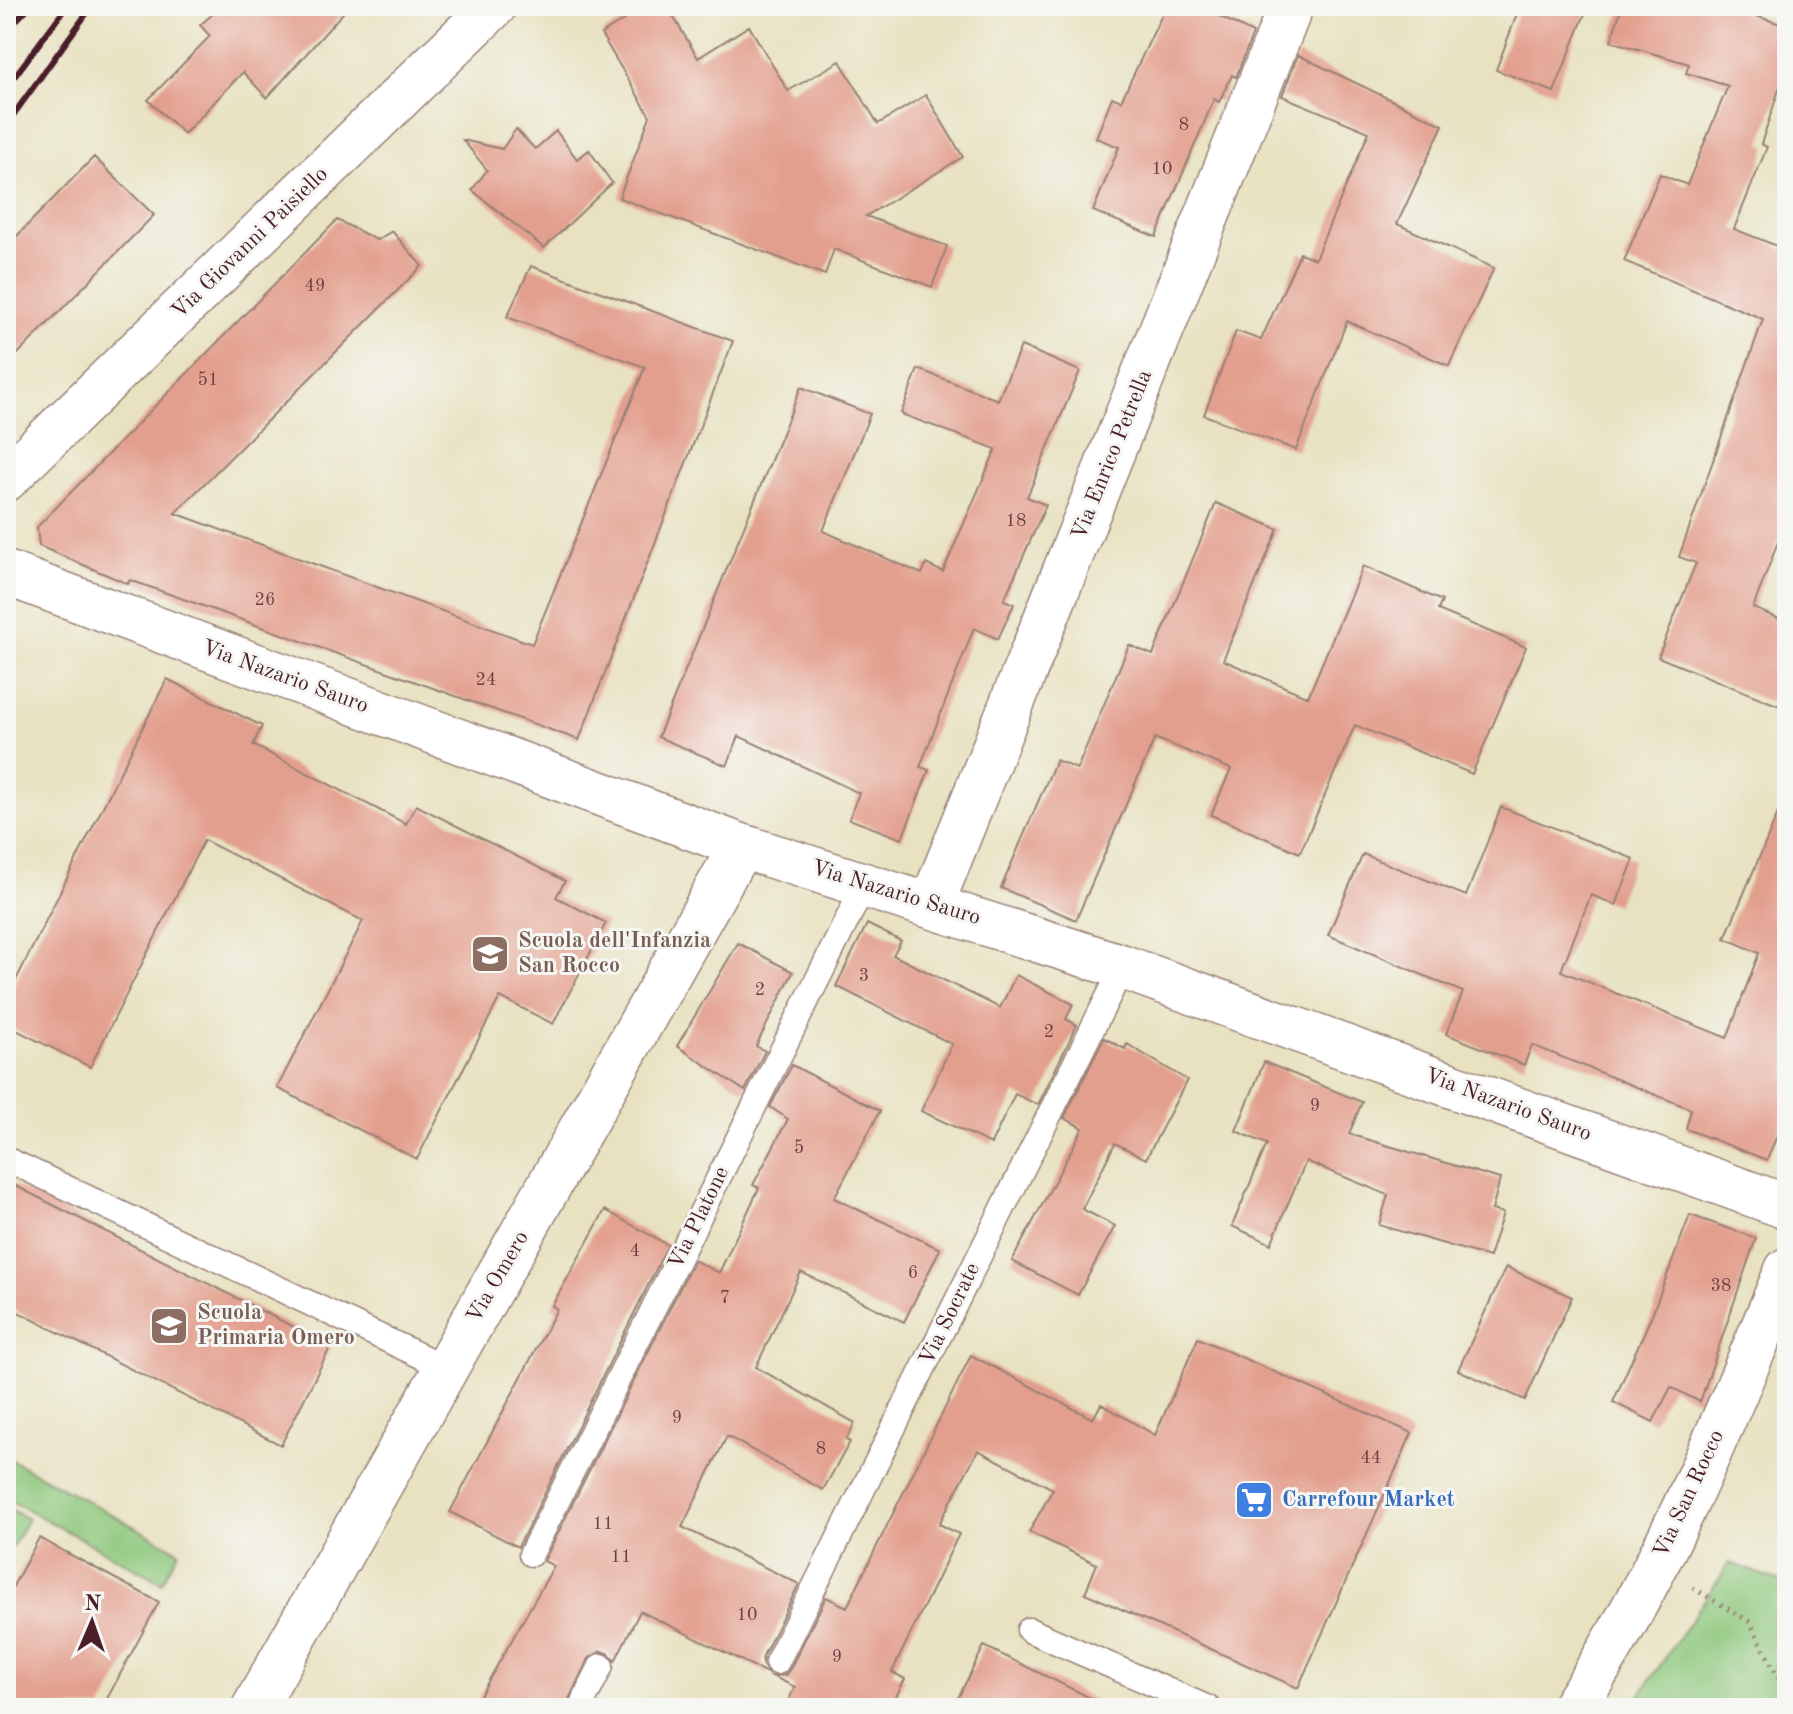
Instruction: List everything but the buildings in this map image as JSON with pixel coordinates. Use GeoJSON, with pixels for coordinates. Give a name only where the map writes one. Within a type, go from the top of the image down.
{"type":"FeatureCollection","features":[{"type":"Feature","properties":{"kind":"street","name":"Via Giovanni Paisiello"},"geometry":{"type":"LineString","coordinates":[[6,479],[494,6]]}},
{"type":"Feature","properties":{"kind":"street","name":"Via Enrico Petrella"},"geometry":{"type":"LineString","coordinates":[[932,903],[1291,6]]}},
{"type":"Feature","properties":{"kind":"street","name":"Via Nazario Sauro"},"geometry":{"type":"LineString","coordinates":[[6,573],[741,846],[866,882],[1123,967],[1787,1207]]}},
{"type":"Feature","properties":{"kind":"street","name":"Via Omero"},"geometry":{"type":"LineString","coordinates":[[254,1708],[741,846]]}},
{"type":"Feature","properties":{"kind":"street","name":"Via San Rocco"},"geometry":{"type":"LineString","coordinates":[[1573,1708],[1609,1654],[1682,1514],[1787,1270]]}},
{"type":"Feature","properties":{"kind":"lane","name":"Via Platone"},"geometry":{"type":"LineString","coordinates":[[531,1554],[866,882]]}},
{"type":"Feature","properties":{"kind":"lane","name":"Via Socrate"},"geometry":{"type":"LineString","coordinates":[[777,1662],[1123,967]]}},
{"type":"Feature","properties":{"kind":"lane"},"geometry":{"type":"LineString","coordinates":[[6,1159],[446,1368]]}},
{"type":"Feature","properties":{"kind":"lane"},"geometry":{"type":"LineString","coordinates":[[1029,1630],[1208,1708]]}},
{"type":"Feature","properties":{"kind":"lane"},"geometry":{"type":"LineString","coordinates":[[580,1708],[601,1666]]}},
{"type":"Feature","properties":{"kind":"path"},"geometry":{"type":"LineString","coordinates":[[1656,1566],[1750,1622],[1787,1694]]}},
{"type":"Feature","properties":{"kind":"green space"},"geometry":{"type":"Polygon","coordinates":[[[6,1457],[179,1551],[162,1583],[6,1498],[6,1457]]]}},
{"type":"Feature","properties":{"kind":"green space"},"geometry":{"type":"Polygon","coordinates":[[[6,1507],[28,1519],[6,1558],[6,1507]]]}},
{"type":"Feature","properties":{"kind":"green space"},"geometry":{"type":"Polygon","coordinates":[[[1730,1563],[1787,1584],[1787,1708],[1631,1708],[1730,1563]]]}},
{"type":"Feature","properties":{"kind":"railway"},"geometry":{"type":"LineString","coordinates":[[6,31],[30,6]]}},
{"type":"Feature","properties":{"kind":"railway"},"geometry":{"type":"LineString","coordinates":[[6,88],[67,6]]}},
{"type":"Feature","properties":{"kind":"railway"},"geometry":{"type":"LineString","coordinates":[[6,125],[92,6]]}},
{"type":"Feature","properties":{"kind":"place","name":"Scuola dell'Infanzia San Rocco"},"geometry":{"type":"Point","coordinates":[490,954]}},
{"type":"Feature","properties":{"kind":"place","name":"Scuola Primaria Omero"},"geometry":{"type":"Point","coordinates":[169,1326]}},
{"type":"Feature","properties":{"kind":"place","name":"Carrefour Market"},"geometry":{"type":"Point","coordinates":[1254,1500]}}]}
